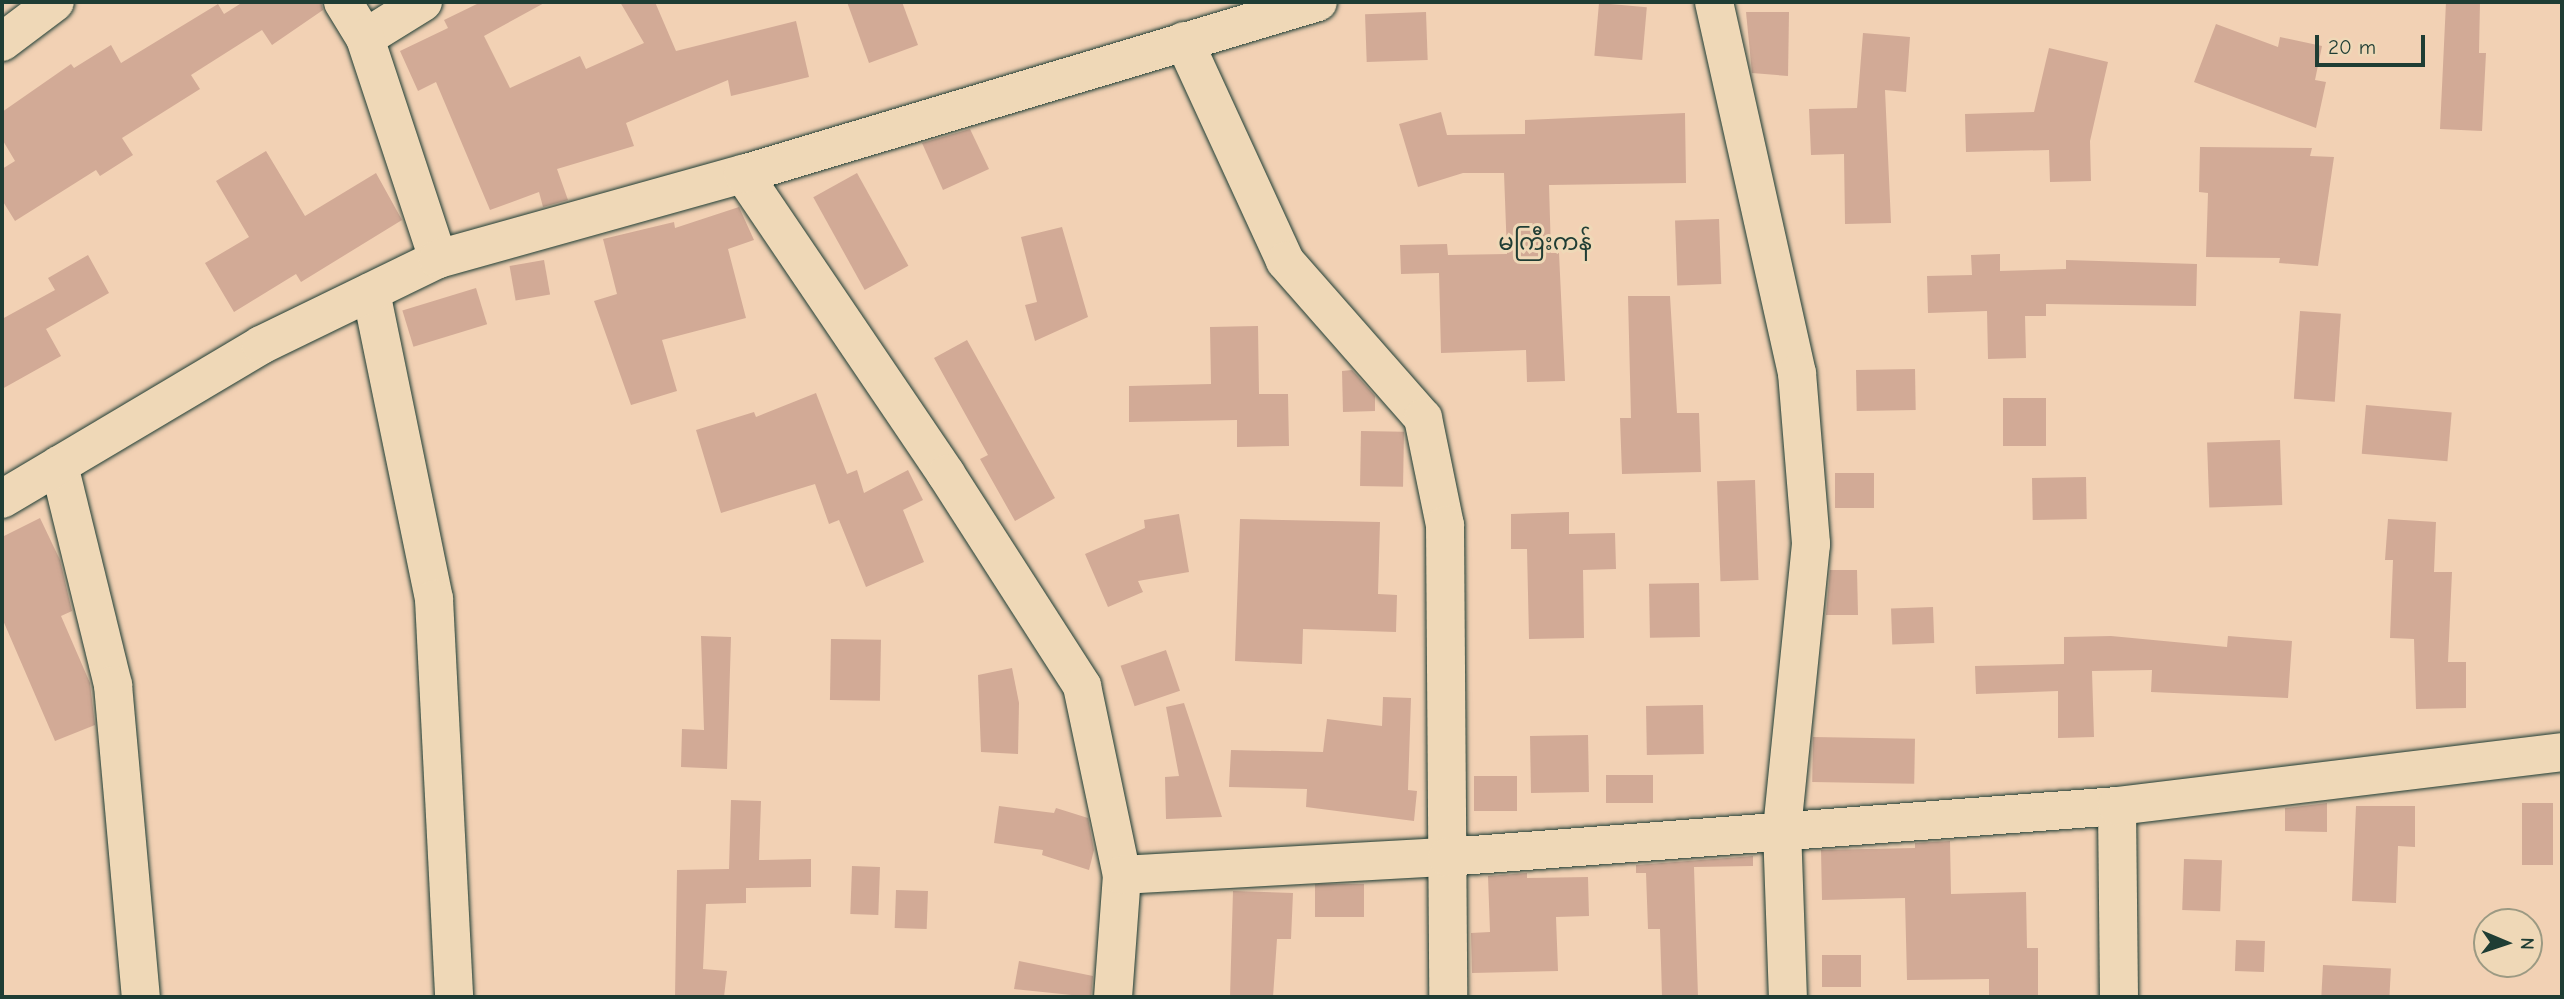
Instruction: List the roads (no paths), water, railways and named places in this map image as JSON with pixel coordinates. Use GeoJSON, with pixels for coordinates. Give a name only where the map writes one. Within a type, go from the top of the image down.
{"type":"FeatureCollection","features":[{"type":"Feature","properties":{"kind":"street"},"geometry":{"type":"LineString","coordinates":[[2,43],[55,2]]}},
{"type":"Feature","properties":{"kind":"street"},"geometry":{"type":"LineString","coordinates":[[343,2],[365,38],[438,259]]}},
{"type":"Feature","properties":{"kind":"street"},"geometry":{"type":"LineString","coordinates":[[365,38],[423,2]]}},
{"type":"Feature","properties":{"kind":"street"},"geometry":{"type":"LineString","coordinates":[[2,499],[261,345],[438,259],[743,174],[1318,2]]}},
{"type":"Feature","properties":{"kind":"street"},"geometry":{"type":"LineString","coordinates":[[1714,2],[1797,373],[1811,544],[1782,828],[1788,997]]}},
{"type":"Feature","properties":{"kind":"street"},"geometry":{"type":"LineString","coordinates":[[1184,41],[1284,261],[1423,418],[1445,525],[1448,997]]}},
{"type":"Feature","properties":{"kind":"street"},"geometry":{"type":"LineString","coordinates":[[743,174],[946,474],[1082,686],[1122,875],[1113,997]]}},
{"type":"Feature","properties":{"kind":"street"},"geometry":{"type":"LineString","coordinates":[[371,292],[434,599],[454,997]]}},
{"type":"Feature","properties":{"kind":"street"},"geometry":{"type":"LineString","coordinates":[[59,465],[113,685],[141,997]]}},
{"type":"Feature","properties":{"kind":"street"},"geometry":{"type":"LineString","coordinates":[[1122,875],[1447,857],[1782,828],[2117,806],[2562,752]]}},
{"type":"Feature","properties":{"kind":"street"},"geometry":{"type":"LineString","coordinates":[[2117,806],[2119,997]]}},
{"type":"Feature","properties":{"kind":"district","name":"မကြီးကန်"},"geometry":{"type":"Point","coordinates":[1545,243]}}]}
